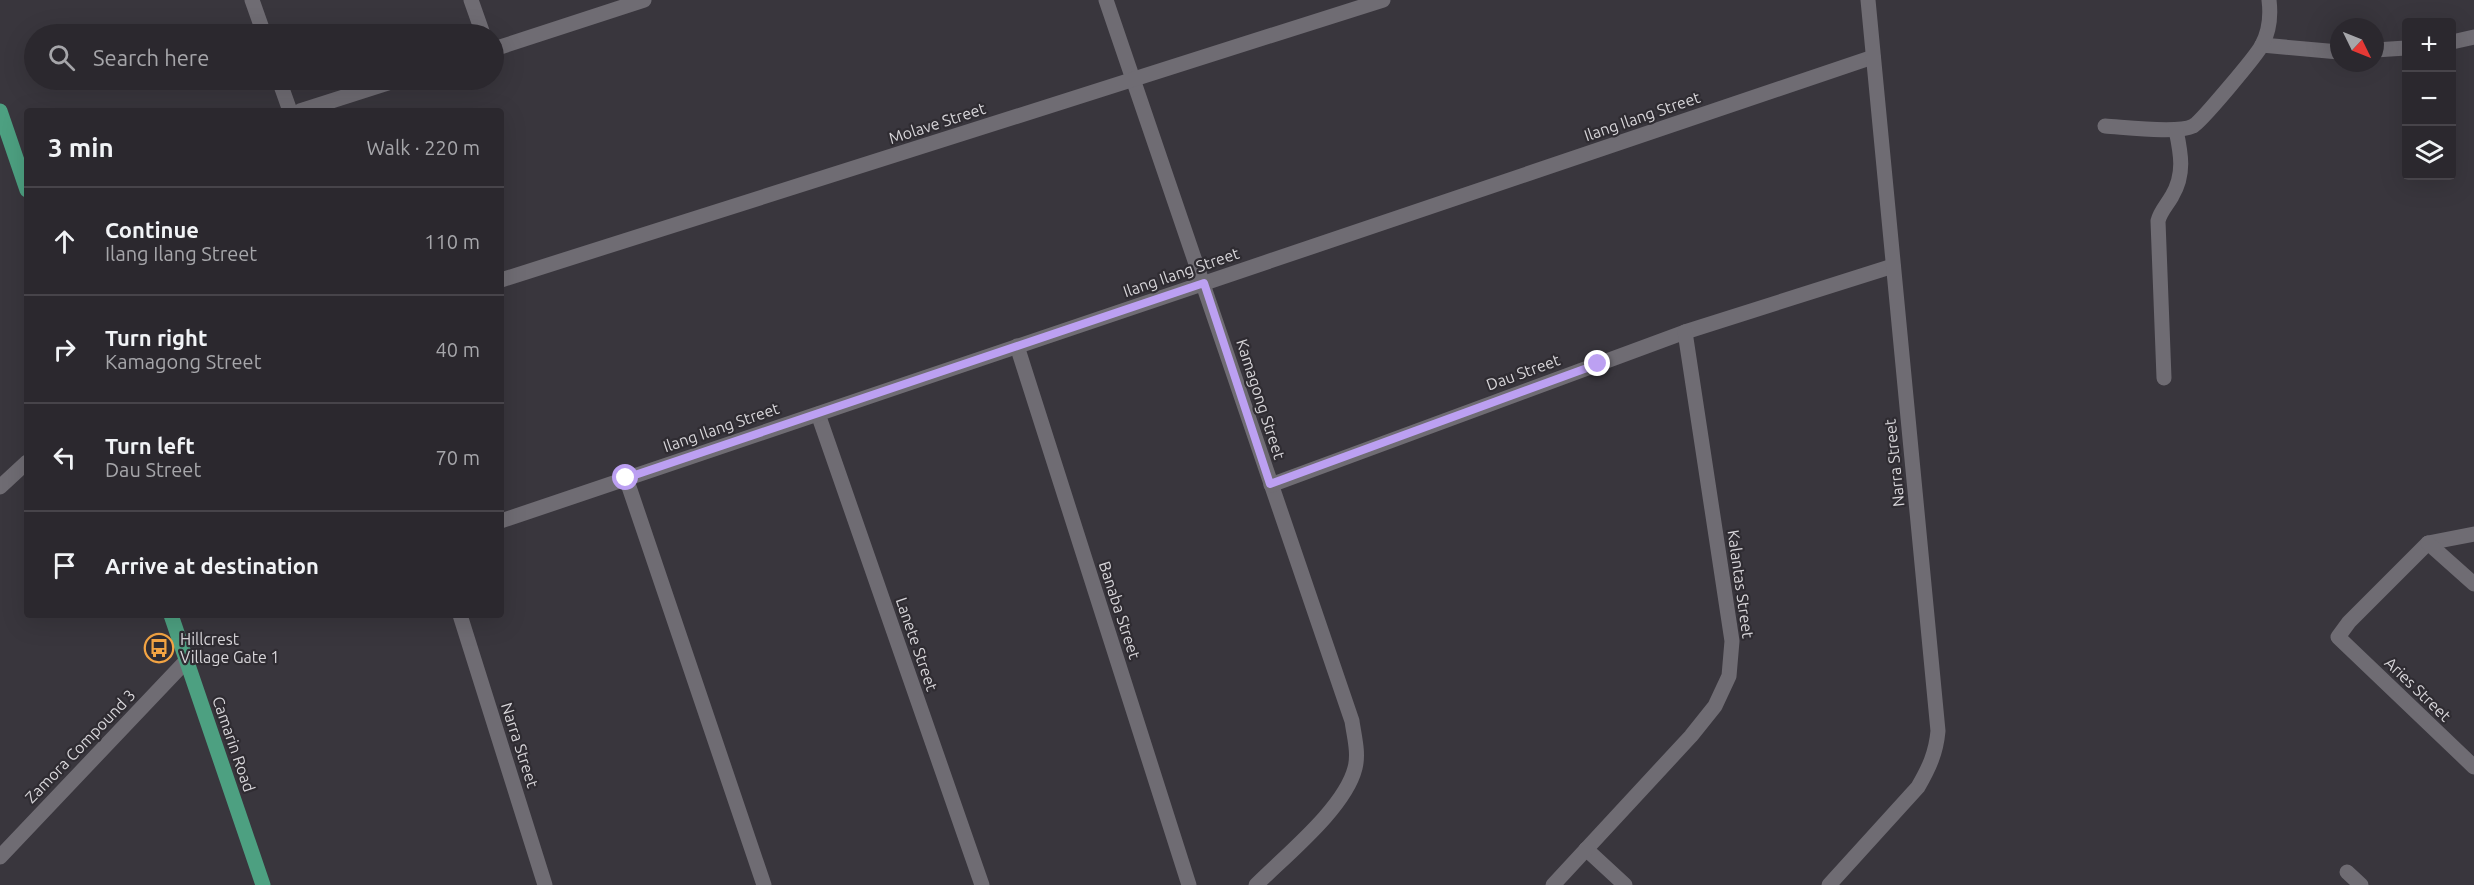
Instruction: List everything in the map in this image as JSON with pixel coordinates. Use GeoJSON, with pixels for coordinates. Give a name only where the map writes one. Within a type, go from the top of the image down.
{"type":"FeatureCollection","features":[{"type":"Feature","properties":{"kind":"main road"},"geometry":{"type":"LineString","coordinates":[[1,121],[24,182]]}},
{"type":"Feature","properties":{"kind":"main road","name":"Camarin Road"},"geometry":{"type":"LineString","coordinates":[[172,618],[263,885]]}},
{"type":"Feature","properties":{"kind":"street"},"geometry":{"type":"LineString","coordinates":[[252,0],[260,24]]}},
{"type":"Feature","properties":{"kind":"street"},"geometry":{"type":"LineString","coordinates":[[471,0],[479,24]]}},
{"type":"Feature","properties":{"kind":"street"},"geometry":{"type":"LineString","coordinates":[[504,46],[644,0]]}},
{"type":"Feature","properties":{"kind":"street","name":"Kamagong Street"},"geometry":{"type":"LineString","coordinates":[[1106,0],[1352,721],[1356,742],[1356,765],[1350,783],[1336,805],[1256,885]]}},
{"type":"Feature","properties":{"kind":"street","name":"Molave Street"},"geometry":{"type":"LineString","coordinates":[[504,279],[1383,0]]}},
{"type":"Feature","properties":{"kind":"street","name":"Narra Street"},"geometry":{"type":"LineString","coordinates":[[1829,885],[1918,787],[1937,749],[1938,731],[1868,0]]}},
{"type":"Feature","properties":{"kind":"street"},"geometry":{"type":"LineString","coordinates":[[2105,126],[2176,130],[2194,126],[2250,63],[2262,45],[2271,19],[2269,0]]}},
{"type":"Feature","properties":{"kind":"street"},"geometry":{"type":"LineString","coordinates":[[2456,41],[2474,37]]}},
{"type":"Feature","properties":{"kind":"street"},"geometry":{"type":"LineString","coordinates":[[2262,45],[2330,51]]}},
{"type":"Feature","properties":{"kind":"street"},"geometry":{"type":"LineString","coordinates":[[2384,50],[2402,48]]}},
{"type":"Feature","properties":{"kind":"street","name":"Ilang Ilang Street"},"geometry":{"type":"LineString","coordinates":[[504,520],[1873,57]]}},
{"type":"Feature","properties":{"kind":"street"},"geometry":{"type":"LineString","coordinates":[[283,90],[289,108]]}},
{"type":"Feature","properties":{"kind":"street"},"geometry":{"type":"LineString","coordinates":[[309,108],[366,90]]}},
{"type":"Feature","properties":{"kind":"street"},"geometry":{"type":"LineString","coordinates":[[2164,378],[2158,221],[2159,214],[2176,190],[2180,177],[2182,160],[2176,130]]}},
{"type":"Feature","properties":{"kind":"street","name":"Dau Street"},"geometry":{"type":"LineString","coordinates":[[1270,484],[1685,332],[1893,266]]}},
{"type":"Feature","properties":{"kind":"street","name":"Kalantas Street"},"geometry":{"type":"LineString","coordinates":[[1553,885],[1716,706],[1728,676],[1732,641],[1685,332]]}},
{"type":"Feature","properties":{"kind":"street","name":"Banaba Street"},"geometry":{"type":"LineString","coordinates":[[1017,346],[1189,885]]}},
{"type":"Feature","properties":{"kind":"street","name":"Lanete Street"},"geometry":{"type":"LineString","coordinates":[[818,414],[982,885]]}},
{"type":"Feature","properties":{"kind":"street"},"geometry":{"type":"LineString","coordinates":[[0,487],[24,465]]}},
{"type":"Feature","properties":{"kind":"street"},"geometry":{"type":"LineString","coordinates":[[626,478],[764,885]]}},
{"type":"Feature","properties":{"kind":"street"},"geometry":{"type":"LineString","coordinates":[[2428,543],[2474,534]]}},
{"type":"Feature","properties":{"kind":"street"},"geometry":{"type":"LineString","coordinates":[[2428,543],[2474,584]]}},
{"type":"Feature","properties":{"kind":"street","name":"Aries Street"},"geometry":{"type":"LineString","coordinates":[[2428,543],[2349,622],[2338,637],[2474,767]]}},
{"type":"Feature","properties":{"kind":"street","name":"Narra Street"},"geometry":{"type":"LineString","coordinates":[[461,618],[545,885]]}},
{"type":"Feature","properties":{"kind":"street","name":"Zamora Compound 3"},"geometry":{"type":"LineString","coordinates":[[0,857],[187,660]]}},
{"type":"Feature","properties":{"kind":"street"},"geometry":{"type":"LineString","coordinates":[[1586,849],[1625,885]]}},
{"type":"Feature","properties":{"kind":"street"},"geometry":{"type":"LineString","coordinates":[[2347,872],[2361,885]]}},
{"type":"Feature","properties":{"kind":"place","name":"Hillcrest Village Gate 1"},"geometry":{"type":"Point","coordinates":[159,648]}},
{"type":"Feature","properties":{"kind":"route"},"geometry":{"type":"LineString","coordinates":[[626,478],[1204,283],[1270,484],[1598,364]]}}]}
